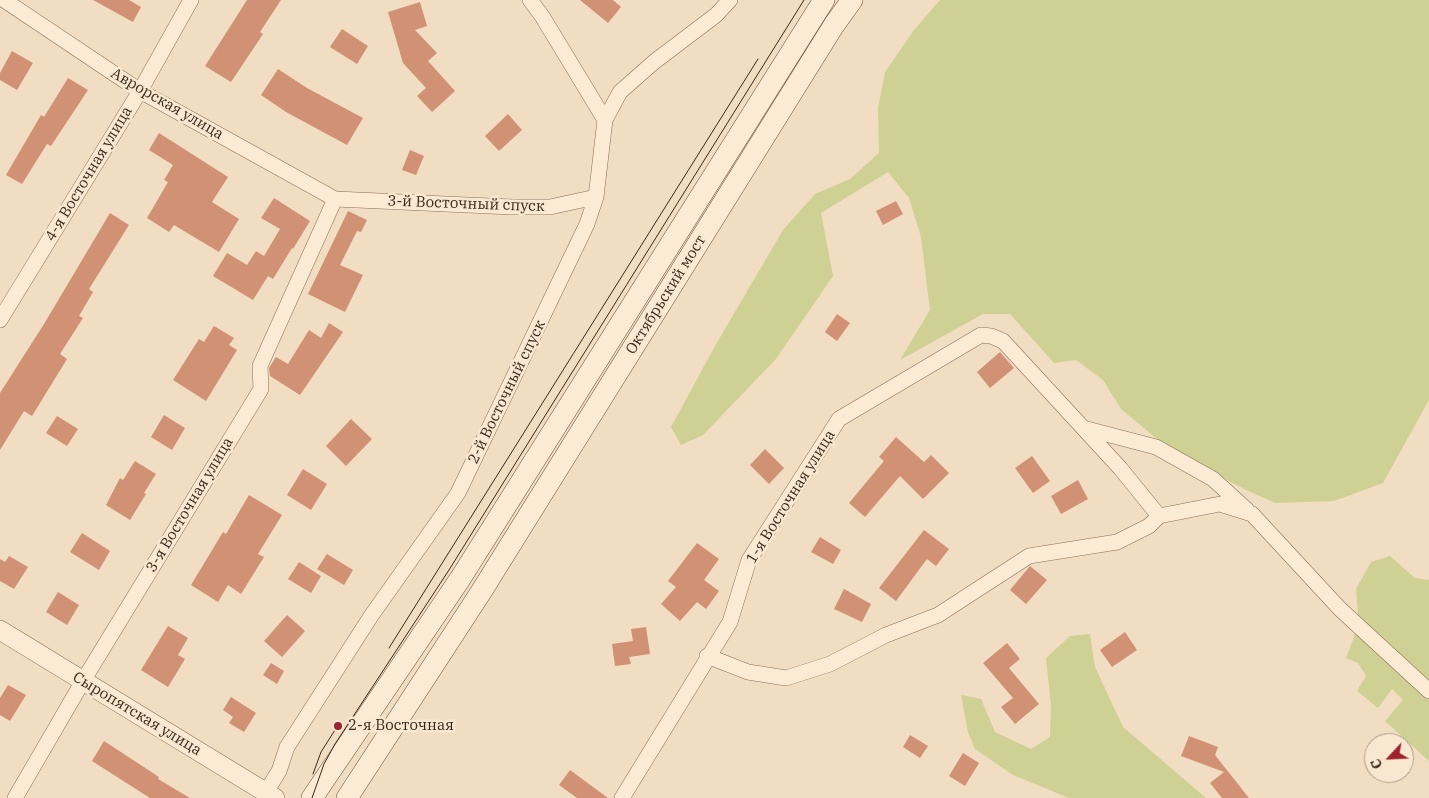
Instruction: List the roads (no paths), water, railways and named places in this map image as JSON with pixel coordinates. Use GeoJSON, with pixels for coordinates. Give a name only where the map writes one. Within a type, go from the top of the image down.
{"type":"FeatureCollection","features":[{"type":"Feature","properties":{"kind":"main road","name":"Октябрьский мост"},"geometry":{"type":"LineString","coordinates":[[312,798],[460,579],[824,0]]}},
{"type":"Feature","properties":{"kind":"main road","name":"Октябрьский мост"},"geometry":{"type":"LineString","coordinates":[[347,798],[481,592],[834,25],[852,0]]}},
{"type":"Feature","properties":{"kind":"street","name":"Аврорская улица"},"geometry":{"type":"LineString","coordinates":[[4,0],[140,91],[335,199]]}},
{"type":"Feature","properties":{"kind":"street","name":"4-я Восточная улица"},"geometry":{"type":"LineString","coordinates":[[0,320],[140,91],[191,0]]}},
{"type":"Feature","properties":{"kind":"street"},"geometry":{"type":"LineString","coordinates":[[530,0],[542,16],[605,120]]}},
{"type":"Feature","properties":{"kind":"street","name":"2-й Восточный спуск"},"geometry":{"type":"LineString","coordinates":[[270,795],[287,747],[371,616],[458,493],[587,224],[596,197],[605,120],[620,92],[654,62],[716,15],[730,0]]}},
{"type":"Feature","properties":{"kind":"street","name":"3-й Восточный спуск"},"geometry":{"type":"LineString","coordinates":[[335,199],[512,208],[550,207],[596,197]]}},
{"type":"Feature","properties":{"kind":"street","name":"3-я Восточная улица"},"geometry":{"type":"LineString","coordinates":[[15,798],[83,681],[261,389],[260,366],[335,199]]}},
{"type":"Feature","properties":{"kind":"street","name":"1-я Восточная улица"},"geometry":{"type":"LineString","coordinates":[[622,798],[730,622],[749,560],[839,419],[981,335],[991,336],[1003,341],[1083,428]]}},
{"type":"Feature","properties":{"kind":"street"},"geometry":{"type":"LineString","coordinates":[[1083,428],[1156,447],[1213,479],[1252,514],[1340,609],[1429,691]]}},
{"type":"Feature","properties":{"kind":"street"},"geometry":{"type":"LineString","coordinates":[[1083,428],[1120,468],[1159,516]]}},
{"type":"Feature","properties":{"kind":"street"},"geometry":{"type":"LineString","coordinates":[[708,656],[748,672],[786,678],[830,664],[886,634],[938,615],[1029,556],[1117,542],[1149,526],[1159,516],[1220,504],[1252,514]]}},
{"type":"Feature","properties":{"kind":"street","name":"Сыропятская улица"},"geometry":{"type":"LineString","coordinates":[[0,630],[270,795]]}},
{"type":"Feature","properties":{"kind":"tram line"},"geometry":{"type":"LineString","coordinates":[[312,798],[324,764],[335,744],[449,570],[804,0]]}},
{"type":"Feature","properties":{"kind":"tram line"},"geometry":{"type":"LineString","coordinates":[[389,648],[758,59]]}},
{"type":"Feature","properties":{"kind":"tram line"},"geometry":{"type":"LineString","coordinates":[[313,774],[321,752],[335,730]]}},
{"type":"Feature","properties":{"kind":"place","name":"2-я Восточная"},"geometry":{"type":"Point","coordinates":[338,726]}}]}
